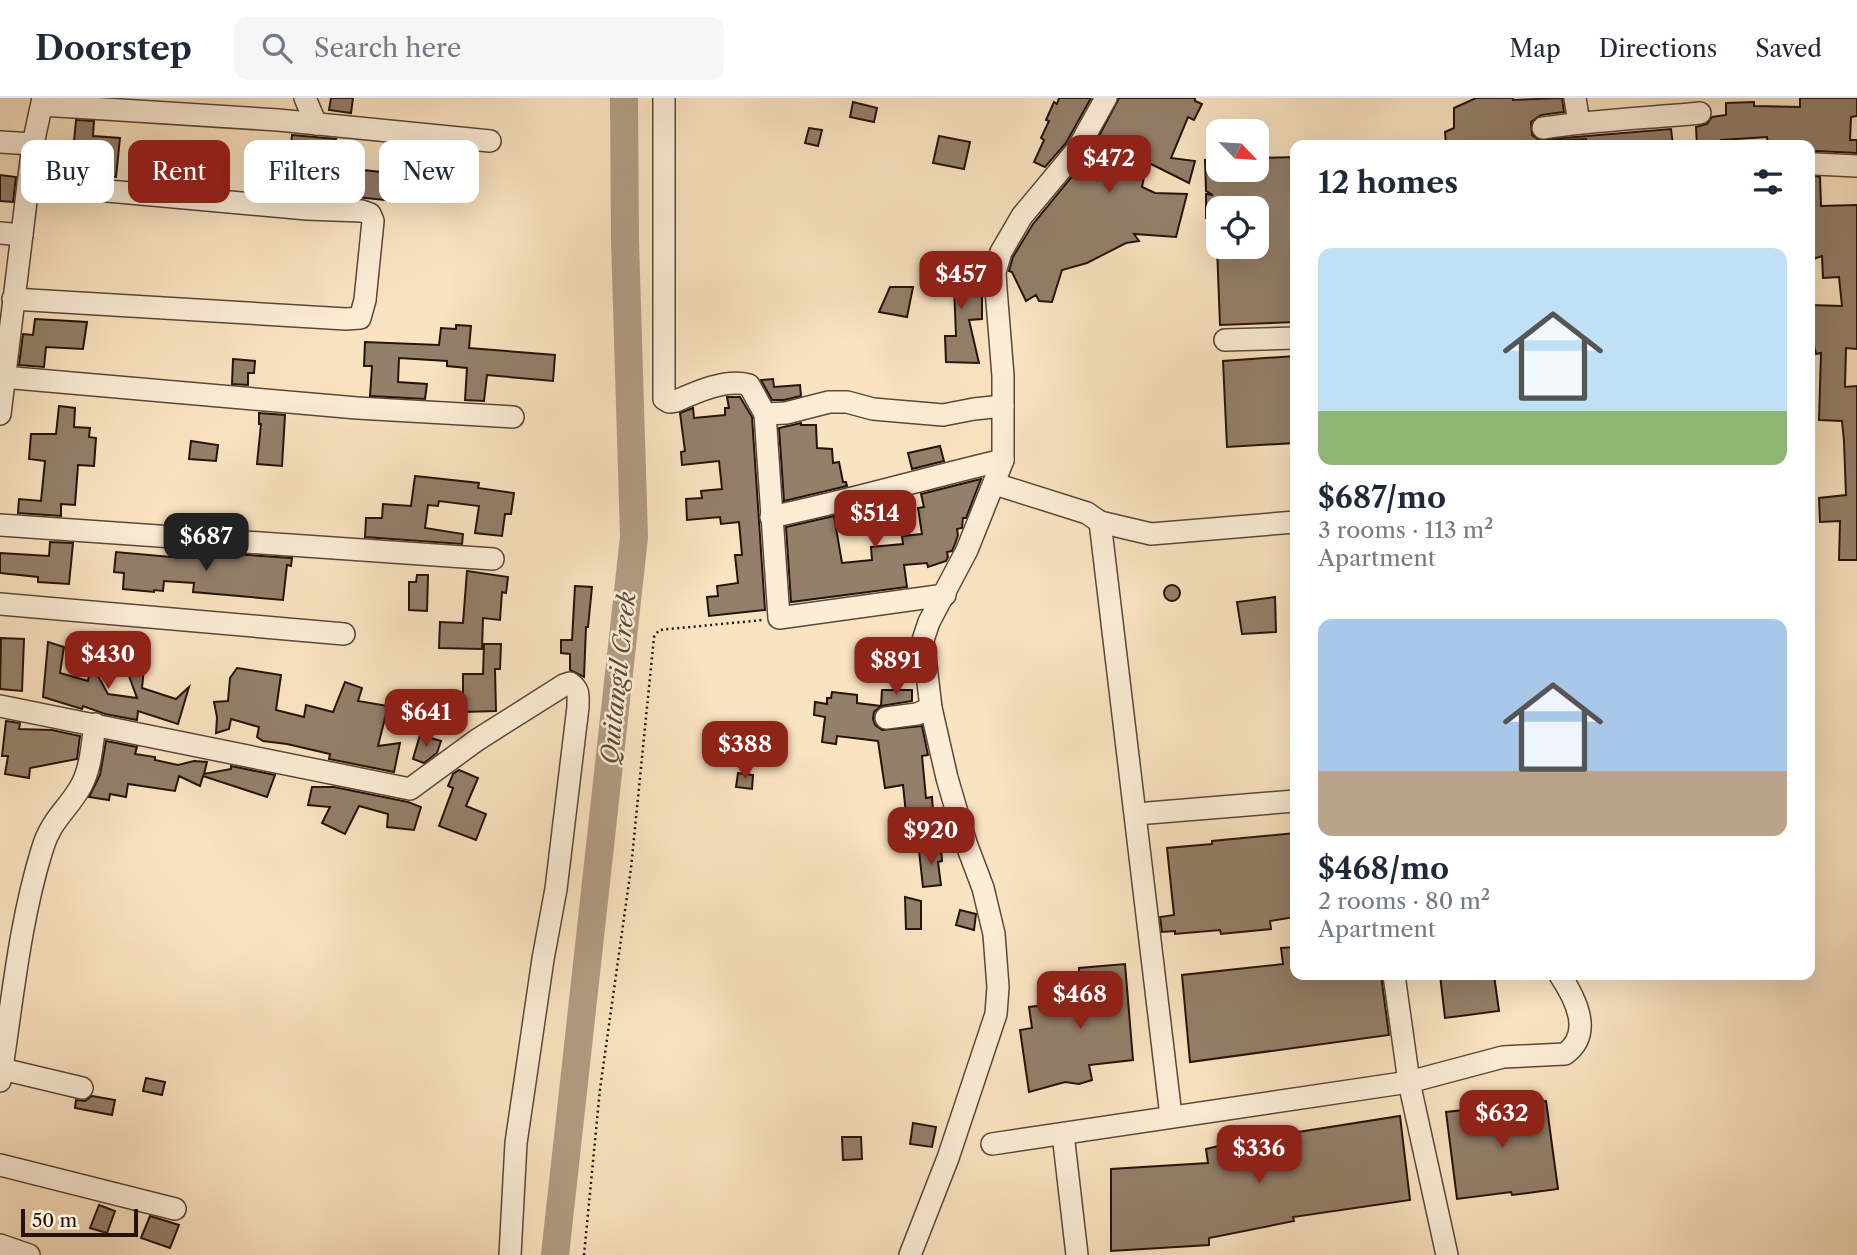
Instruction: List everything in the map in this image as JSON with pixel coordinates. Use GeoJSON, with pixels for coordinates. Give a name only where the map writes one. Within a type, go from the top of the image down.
{"type":"FeatureCollection","features":[{"type":"Feature","properties":{"kind":"street"},"geometry":{"type":"LineString","coordinates":[[305,98],[316,124]]}},
{"type":"Feature","properties":{"kind":"street"},"geometry":{"type":"LineString","coordinates":[[664,98],[664,399],[669,402],[676,401],[741,382],[749,385],[765,414],[779,618],[945,595]]}},
{"type":"Feature","properties":{"kind":"street"},"geometry":{"type":"LineString","coordinates":[[910,1255],[948,1158],[996,1014],[998,987],[994,934],[983,887],[966,844],[947,778],[931,708],[923,640],[995,484],[1003,460],[1003,406],[995,272],[1001,252],[1022,216],[1077,150],[1106,98]]}},
{"type":"Feature","properties":{"kind":"street"},"geometry":{"type":"LineString","coordinates":[[1575,98],[1579,123]]}},
{"type":"Feature","properties":{"kind":"street"},"geometry":{"type":"LineString","coordinates":[[34,140],[42,102],[490,141]]}},
{"type":"Feature","properties":{"kind":"street"},"geometry":{"type":"LineString","coordinates":[[1543,128],[1700,113]]}},
{"type":"Feature","properties":{"kind":"street"},"geometry":{"type":"LineString","coordinates":[[0,142],[21,143]]}},
{"type":"Feature","properties":{"kind":"street"},"geometry":{"type":"LineString","coordinates":[[1816,164],[1857,166]]}},
{"type":"Feature","properties":{"kind":"street"},"geometry":{"type":"LineString","coordinates":[[13,299],[346,320],[360,318],[365,300],[373,221],[370,214],[362,211],[307,209],[114,192]]}},
{"type":"Feature","properties":{"kind":"street"},"geometry":{"type":"LineString","coordinates":[[0,414],[27,203]]}},
{"type":"Feature","properties":{"kind":"street"},"geometry":{"type":"LineString","coordinates":[[0,233],[22,235]]}},
{"type":"Feature","properties":{"kind":"street"},"geometry":{"type":"LineString","coordinates":[[1225,340],[1290,338]]}},
{"type":"Feature","properties":{"kind":"street"},"geometry":{"type":"LineString","coordinates":[[3,377],[356,408],[513,417]]}},
{"type":"Feature","properties":{"kind":"street"},"geometry":{"type":"LineString","coordinates":[[765,414],[786,413],[829,402],[847,402],[886,411],[943,415],[1003,406]]}},
{"type":"Feature","properties":{"kind":"street"},"geometry":{"type":"LineString","coordinates":[[771,517],[826,506],[906,483],[1003,460]]}},
{"type":"Feature","properties":{"kind":"street"},"geometry":{"type":"LineString","coordinates":[[995,484],[1087,513],[1100,522],[1151,534],[1290,522]]}},
{"type":"Feature","properties":{"kind":"street"},"geometry":{"type":"LineString","coordinates":[[1100,522],[1171,1116]]}},
{"type":"Feature","properties":{"kind":"street"},"geometry":{"type":"LineString","coordinates":[[0,525],[493,559]]}},
{"type":"Feature","properties":{"kind":"street"},"geometry":{"type":"LineString","coordinates":[[0,604],[344,634]]}},
{"type":"Feature","properties":{"kind":"street"},"geometry":{"type":"LineString","coordinates":[[0,706],[410,789],[477,740],[564,685],[570,683],[576,687],[578,707],[556,889],[542,959],[516,1143],[510,1255]]}},
{"type":"Feature","properties":{"kind":"street"},"geometry":{"type":"LineString","coordinates":[[886,718],[917,714],[931,708]]}},
{"type":"Feature","properties":{"kind":"street"},"geometry":{"type":"LineString","coordinates":[[82,1088],[1,1075],[27,912],[41,851],[49,829],[81,785],[89,763],[95,724]]}},
{"type":"Feature","properties":{"kind":"street"},"geometry":{"type":"LineString","coordinates":[[1136,814],[1290,801]]}},
{"type":"Feature","properties":{"kind":"street"},"geometry":{"type":"LineString","coordinates":[[1395,980],[1409,1082],[1447,1255]]}},
{"type":"Feature","properties":{"kind":"street"},"geometry":{"type":"LineString","coordinates":[[992,1144],[1409,1082],[1503,1058],[1565,1054],[1574,1045],[1580,1022],[1579,1009],[1563,980]]}},
{"type":"Feature","properties":{"kind":"street"},"geometry":{"type":"LineString","coordinates":[[1063,1134],[1077,1255]]}},
{"type":"Feature","properties":{"kind":"street"},"geometry":{"type":"LineString","coordinates":[[0,1165],[175,1209]]}},
{"type":"Feature","properties":{"kind":"street"},"geometry":{"type":"LineString","coordinates":[[0,1245],[29,1255]]}},
{"type":"Feature","properties":{"kind":"path"},"geometry":{"type":"LineString","coordinates":[[584,1255],[600,1089],[631,868],[654,637],[659,630],[779,618]]}},
{"type":"Feature","properties":{"kind":"building"},"geometry":{"type":"Polygon","coordinates":[[[331,98],[353,98],[351,113],[329,110],[331,98]]]}},
{"type":"Feature","properties":{"kind":"building"},"geometry":{"type":"Polygon","coordinates":[[[1059,98],[1091,98],[1066,143],[1045,167],[1034,162],[1044,140],[1041,138],[1049,121],[1046,120],[1054,102],[1057,104],[1059,98]]]}},
{"type":"Feature","properties":{"kind":"building"},"geometry":{"type":"Polygon","coordinates":[[[1119,98],[1195,98],[1195,101],[1202,104],[1194,120],[1188,117],[1171,158],[1195,161],[1189,183],[1147,162],[1142,187],[1155,193],[1187,194],[1176,237],[1134,234],[1139,241],[1126,243],[1087,263],[1062,270],[1052,302],[1039,301],[1036,295],[1026,301],[1012,272],[1009,271],[1013,257],[1033,224],[1088,157],[1119,98]]]}},
{"type":"Feature","properties":{"kind":"building"},"geometry":{"type":"Polygon","coordinates":[[[1476,98],[1562,98],[1564,112],[1541,115],[1531,122],[1532,135],[1539,140],[1446,140],[1445,132],[1454,128],[1454,108],[1476,98]]]}},
{"type":"Feature","properties":{"kind":"building"},"geometry":{"type":"Polygon","coordinates":[[[1800,98],[1857,98],[1857,116],[1851,117],[1850,140],[1857,140],[1857,153],[1815,152],[1815,140],[1767,140],[1767,137],[1697,140],[1696,127],[1707,124],[1712,117],[1726,115],[1726,103],[1754,102],[1754,106],[1800,107],[1800,98]]]}},
{"type":"Feature","properties":{"kind":"building"},"geometry":{"type":"Polygon","coordinates":[[[853,102],[877,108],[874,122],[850,117],[853,102]]]}},
{"type":"Feature","properties":{"kind":"building"},"geometry":{"type":"Polygon","coordinates":[[[76,120],[94,121],[93,136],[120,138],[116,177],[114,140],[74,140],[76,120]]]}},
{"type":"Feature","properties":{"kind":"building"},"geometry":{"type":"Polygon","coordinates":[[[809,128],[822,130],[818,146],[805,143],[809,128]]]}},
{"type":"Feature","properties":{"kind":"building"},"geometry":{"type":"Polygon","coordinates":[[[1671,129],[1672,140],[1586,140],[1539,140],[1671,129]]]}},
{"type":"Feature","properties":{"kind":"building"},"geometry":{"type":"Polygon","coordinates":[[[292,135],[336,139],[336,140],[292,140],[292,135]]]}},
{"type":"Feature","properties":{"kind":"building"},"geometry":{"type":"Polygon","coordinates":[[[939,136],[970,142],[964,169],[933,163],[939,136]]]}},
{"type":"Feature","properties":{"kind":"building"},"geometry":{"type":"Polygon","coordinates":[[[1290,157],[1290,322],[1220,325],[1217,259],[1269,259],[1269,196],[1206,196],[1213,195],[1206,191],[1205,160],[1206,182],[1269,182],[1269,158],[1290,157]]]}},
{"type":"Feature","properties":{"kind":"building"},"geometry":{"type":"Polygon","coordinates":[[[365,170],[379,172],[379,199],[365,198],[365,170]]]}},
{"type":"Feature","properties":{"kind":"building"},"geometry":{"type":"Polygon","coordinates":[[[0,175],[16,177],[13,202],[0,201],[0,175]]]}},
{"type":"Feature","properties":{"kind":"building"},"geometry":{"type":"Polygon","coordinates":[[[1815,176],[1820,177],[1821,206],[1857,205],[1857,349],[1846,348],[1845,387],[1857,386],[1857,560],[1839,560],[1840,521],[1820,522],[1819,498],[1846,495],[1842,421],[1819,420],[1821,353],[1816,354],[1815,350],[1815,305],[1842,306],[1839,277],[1823,278],[1822,256],[1815,258],[1815,176]]]}},
{"type":"Feature","properties":{"kind":"building"},"geometry":{"type":"Polygon","coordinates":[[[953,267],[953,273],[982,272],[982,319],[969,320],[979,363],[946,362],[945,336],[956,336],[954,285],[929,286],[929,268],[953,267]]]}},
{"type":"Feature","properties":{"kind":"building"},"geometry":{"type":"Polygon","coordinates":[[[890,287],[913,287],[907,317],[879,312],[890,287]]]}},
{"type":"Feature","properties":{"kind":"building"},"geometry":{"type":"Polygon","coordinates":[[[35,319],[87,322],[83,349],[46,347],[44,367],[19,365],[23,334],[33,335],[35,319]]]}},
{"type":"Feature","properties":{"kind":"building"},"geometry":{"type":"Polygon","coordinates":[[[456,325],[471,326],[469,348],[555,355],[553,381],[487,375],[484,401],[465,400],[467,368],[447,366],[447,361],[399,358],[398,382],[427,384],[425,399],[370,396],[372,366],[364,366],[365,342],[439,345],[441,328],[456,329],[456,325]]]}},
{"type":"Feature","properties":{"kind":"building"},"geometry":{"type":"Polygon","coordinates":[[[1290,356],[1290,443],[1227,447],[1223,361],[1290,356]]]}},
{"type":"Feature","properties":{"kind":"building"},"geometry":{"type":"Polygon","coordinates":[[[233,359],[255,361],[254,373],[248,373],[248,385],[232,384],[233,359]]]}},
{"type":"Feature","properties":{"kind":"building"},"geometry":{"type":"Polygon","coordinates":[[[773,379],[774,387],[800,385],[801,396],[772,400],[761,380],[773,379]]]}},
{"type":"Feature","properties":{"kind":"building"},"geometry":{"type":"Polygon","coordinates":[[[727,397],[740,397],[752,417],[765,610],[709,616],[707,597],[718,596],[717,586],[738,583],[735,555],[742,555],[739,522],[721,524],[720,517],[687,520],[686,499],[702,498],[701,491],[722,489],[719,461],[682,465],[681,452],[685,451],[680,413],[693,408],[694,418],[725,415],[725,408],[729,408],[727,397]]]}},
{"type":"Feature","properties":{"kind":"building"},"geometry":{"type":"Polygon","coordinates":[[[59,406],[75,408],[74,427],[90,428],[89,437],[96,438],[94,466],[78,465],[75,505],[61,504],[61,516],[18,513],[19,499],[41,501],[45,461],[29,459],[31,434],[56,434],[59,406]]]}},
{"type":"Feature","properties":{"kind":"building"},"geometry":{"type":"Polygon","coordinates":[[[259,413],[285,415],[282,466],[257,464],[261,424],[259,413]]]}},
{"type":"Feature","properties":{"kind":"building"},"geometry":{"type":"Polygon","coordinates":[[[801,423],[816,425],[817,448],[832,449],[833,463],[839,462],[843,482],[846,482],[847,486],[784,501],[779,428],[801,423]]]}},
{"type":"Feature","properties":{"kind":"building"},"geometry":{"type":"Polygon","coordinates":[[[191,441],[218,445],[216,461],[189,459],[191,441]]]}},
{"type":"Feature","properties":{"kind":"building"},"geometry":{"type":"Polygon","coordinates":[[[940,446],[944,461],[912,469],[908,453],[940,446]]]}},
{"type":"Feature","properties":{"kind":"building"},"geometry":{"type":"Polygon","coordinates":[[[415,476],[479,483],[478,488],[514,493],[511,514],[505,514],[502,536],[475,533],[479,506],[439,501],[438,506],[428,505],[425,528],[463,534],[462,544],[365,537],[366,518],[382,518],[383,504],[411,506],[415,476]]]}},
{"type":"Feature","properties":{"kind":"building"},"geometry":{"type":"Polygon","coordinates":[[[981,479],[966,518],[963,518],[962,528],[957,529],[958,535],[952,551],[947,552],[946,561],[928,567],[927,563],[904,565],[907,587],[791,602],[786,527],[834,516],[842,563],[872,560],[871,547],[903,544],[902,536],[922,534],[918,508],[924,507],[921,494],[981,479]]]}},
{"type":"Feature","properties":{"kind":"building"},"geometry":{"type":"Polygon","coordinates":[[[50,542],[73,543],[69,584],[38,582],[38,577],[0,573],[0,553],[49,556],[50,542]]]}},
{"type":"Feature","properties":{"kind":"building"},"geometry":{"type":"Polygon","coordinates":[[[172,550],[292,558],[291,566],[287,565],[283,600],[193,592],[194,583],[164,581],[163,591],[154,592],[123,589],[124,573],[114,572],[116,552],[171,557],[172,550]]]}},
{"type":"Feature","properties":{"kind":"building"},"geometry":{"type":"Polygon","coordinates":[[[467,571],[508,577],[506,593],[502,592],[500,620],[483,618],[482,649],[439,648],[440,622],[463,623],[467,571]]]}},
{"type":"Feature","properties":{"kind":"building"},"geometry":{"type":"Polygon","coordinates":[[[417,575],[428,575],[427,611],[409,610],[409,582],[416,582],[417,575]]]}},
{"type":"Feature","properties":{"kind":"building"},"geometry":{"type":"Polygon","coordinates":[[[1172,585],[1178,587],[1178,599],[1172,601],[1166,599],[1164,593],[1166,587],[1172,585]]]}},
{"type":"Feature","properties":{"kind":"building"},"geometry":{"type":"Polygon","coordinates":[[[575,586],[592,587],[586,627],[584,677],[570,670],[570,654],[561,653],[561,640],[572,640],[575,586]]]}},
{"type":"Feature","properties":{"kind":"building"},"geometry":{"type":"Polygon","coordinates":[[[1275,597],[1276,632],[1242,634],[1237,602],[1275,597]]]}},
{"type":"Feature","properties":{"kind":"building"},"geometry":{"type":"Polygon","coordinates":[[[1,638],[24,639],[22,691],[0,689],[1,638]]]}},
{"type":"Feature","properties":{"kind":"building"},"geometry":{"type":"Polygon","coordinates":[[[48,642],[64,647],[60,673],[88,681],[91,663],[108,694],[137,698],[121,654],[145,659],[142,688],[176,699],[189,687],[178,724],[138,711],[137,720],[105,714],[83,706],[82,709],[43,697],[48,642]]]}},
{"type":"Feature","properties":{"kind":"building"},"geometry":{"type":"Polygon","coordinates":[[[484,644],[501,644],[500,669],[495,669],[496,711],[463,712],[463,674],[483,674],[484,644]]]}},
{"type":"Feature","properties":{"kind":"building"},"geometry":{"type":"Polygon","coordinates":[[[95,647],[111,650],[108,664],[92,660],[95,647]]]}},
{"type":"Feature","properties":{"kind":"building"},"geometry":{"type":"Polygon","coordinates":[[[237,668],[281,675],[276,710],[304,717],[306,705],[333,712],[345,682],[362,688],[358,701],[388,706],[378,746],[400,743],[394,772],[329,759],[330,754],[263,741],[257,737],[259,727],[231,719],[229,729],[216,733],[214,702],[228,701],[230,678],[237,668]]]}},
{"type":"Feature","properties":{"kind":"building"},"geometry":{"type":"Polygon","coordinates":[[[882,690],[912,690],[912,701],[881,706],[882,690]]]}},
{"type":"Feature","properties":{"kind":"building"},"geometry":{"type":"Polygon","coordinates":[[[832,692],[857,695],[857,703],[881,706],[874,712],[873,719],[875,725],[882,730],[922,726],[928,755],[922,756],[926,798],[932,797],[933,811],[906,814],[903,785],[885,788],[878,741],[837,736],[836,744],[822,742],[825,717],[814,715],[815,702],[827,704],[827,698],[831,698],[832,692]]]}},
{"type":"Feature","properties":{"kind":"building"},"geometry":{"type":"Polygon","coordinates":[[[6,721],[20,723],[19,729],[52,730],[80,736],[77,759],[30,768],[29,778],[5,774],[8,756],[2,756],[6,721]]]}},
{"type":"Feature","properties":{"kind":"building"},"geometry":{"type":"Polygon","coordinates":[[[420,735],[441,741],[437,753],[424,763],[413,759],[420,735]]]}},
{"type":"Feature","properties":{"kind":"building"},"geometry":{"type":"Polygon","coordinates":[[[106,741],[137,747],[135,754],[178,765],[194,761],[207,762],[204,774],[231,769],[231,766],[275,775],[267,797],[203,776],[200,786],[179,776],[175,791],[128,784],[126,797],[110,794],[109,800],[89,797],[100,775],[106,741]]]}},
{"type":"Feature","properties":{"kind":"building"},"geometry":{"type":"Polygon","coordinates":[[[459,770],[478,778],[466,806],[486,814],[476,840],[439,826],[453,788],[448,786],[453,774],[459,770]]]}},
{"type":"Feature","properties":{"kind":"building"},"geometry":{"type":"Polygon","coordinates":[[[738,773],[753,775],[752,789],[736,787],[738,773]]]}},
{"type":"Feature","properties":{"kind":"building"},"geometry":{"type":"Polygon","coordinates":[[[312,787],[334,787],[421,807],[414,830],[387,827],[388,814],[359,806],[345,834],[322,823],[330,807],[308,805],[312,787]]]}},
{"type":"Feature","properties":{"kind":"building"},"geometry":{"type":"Polygon","coordinates":[[[1290,833],[1290,918],[1270,921],[1271,929],[1221,934],[1220,930],[1175,934],[1175,931],[1162,932],[1160,917],[1174,915],[1167,848],[1212,844],[1212,841],[1290,833]]]}},
{"type":"Feature","properties":{"kind":"building"},"geometry":{"type":"Polygon","coordinates":[[[941,849],[942,861],[938,862],[941,885],[923,887],[919,851],[941,849]]]}},
{"type":"Feature","properties":{"kind":"building"},"geometry":{"type":"Polygon","coordinates":[[[905,897],[921,901],[921,929],[906,929],[905,897]]]}},
{"type":"Feature","properties":{"kind":"building"},"geometry":{"type":"Polygon","coordinates":[[[960,910],[976,914],[974,930],[956,925],[960,910]]]}},
{"type":"Feature","properties":{"kind":"building"},"geometry":{"type":"Polygon","coordinates":[[[1290,947],[1290,980],[1382,980],[1389,1035],[1190,1062],[1182,975],[1283,964],[1281,948],[1290,947]]]}},
{"type":"Feature","properties":{"kind":"building"},"geometry":{"type":"Polygon","coordinates":[[[1125,964],[1133,1060],[1089,1065],[1092,1080],[1079,1084],[1065,1082],[1029,1092],[1020,1030],[1032,1028],[1029,1007],[1081,1001],[1079,968],[1125,964]]]}},
{"type":"Feature","properties":{"kind":"building"},"geometry":{"type":"Polygon","coordinates":[[[1441,980],[1495,980],[1499,1011],[1445,1018],[1441,980]]]}},
{"type":"Feature","properties":{"kind":"building"},"geometry":{"type":"Polygon","coordinates":[[[146,1078],[165,1082],[162,1095],[143,1091],[146,1078]]]}},
{"type":"Feature","properties":{"kind":"building"},"geometry":{"type":"Polygon","coordinates":[[[92,1096],[115,1100],[112,1115],[75,1108],[76,1100],[85,1101],[92,1096]]]}},
{"type":"Feature","properties":{"kind":"building"},"geometry":{"type":"Polygon","coordinates":[[[1546,1101],[1558,1189],[1457,1199],[1446,1112],[1546,1101]]]}},
{"type":"Feature","properties":{"kind":"building"},"geometry":{"type":"Polygon","coordinates":[[[1400,1116],[1410,1200],[1293,1217],[1294,1221],[1209,1238],[1209,1245],[1111,1251],[1111,1169],[1208,1163],[1206,1149],[1284,1130],[1285,1134],[1400,1116]]]}},
{"type":"Feature","properties":{"kind":"building"},"geometry":{"type":"Polygon","coordinates":[[[913,1123],[936,1127],[932,1147],[910,1144],[913,1123]]]}},
{"type":"Feature","properties":{"kind":"building"},"geometry":{"type":"Polygon","coordinates":[[[842,1137],[861,1137],[862,1159],[843,1160],[842,1137]]]}},
{"type":"Feature","properties":{"kind":"building"},"geometry":{"type":"Polygon","coordinates":[[[99,1205],[115,1211],[107,1233],[90,1228],[99,1205]]]}},
{"type":"Feature","properties":{"kind":"building"},"geometry":{"type":"Polygon","coordinates":[[[150,1216],[179,1225],[170,1248],[141,1238],[150,1216]]]}},
{"type":"Feature","properties":{"kind":"waterway","name":"Quitangil Creek"},"geometry":{"type":"LineString","coordinates":[[555,1255],[634,537],[625,241],[624,98]]}}]}
